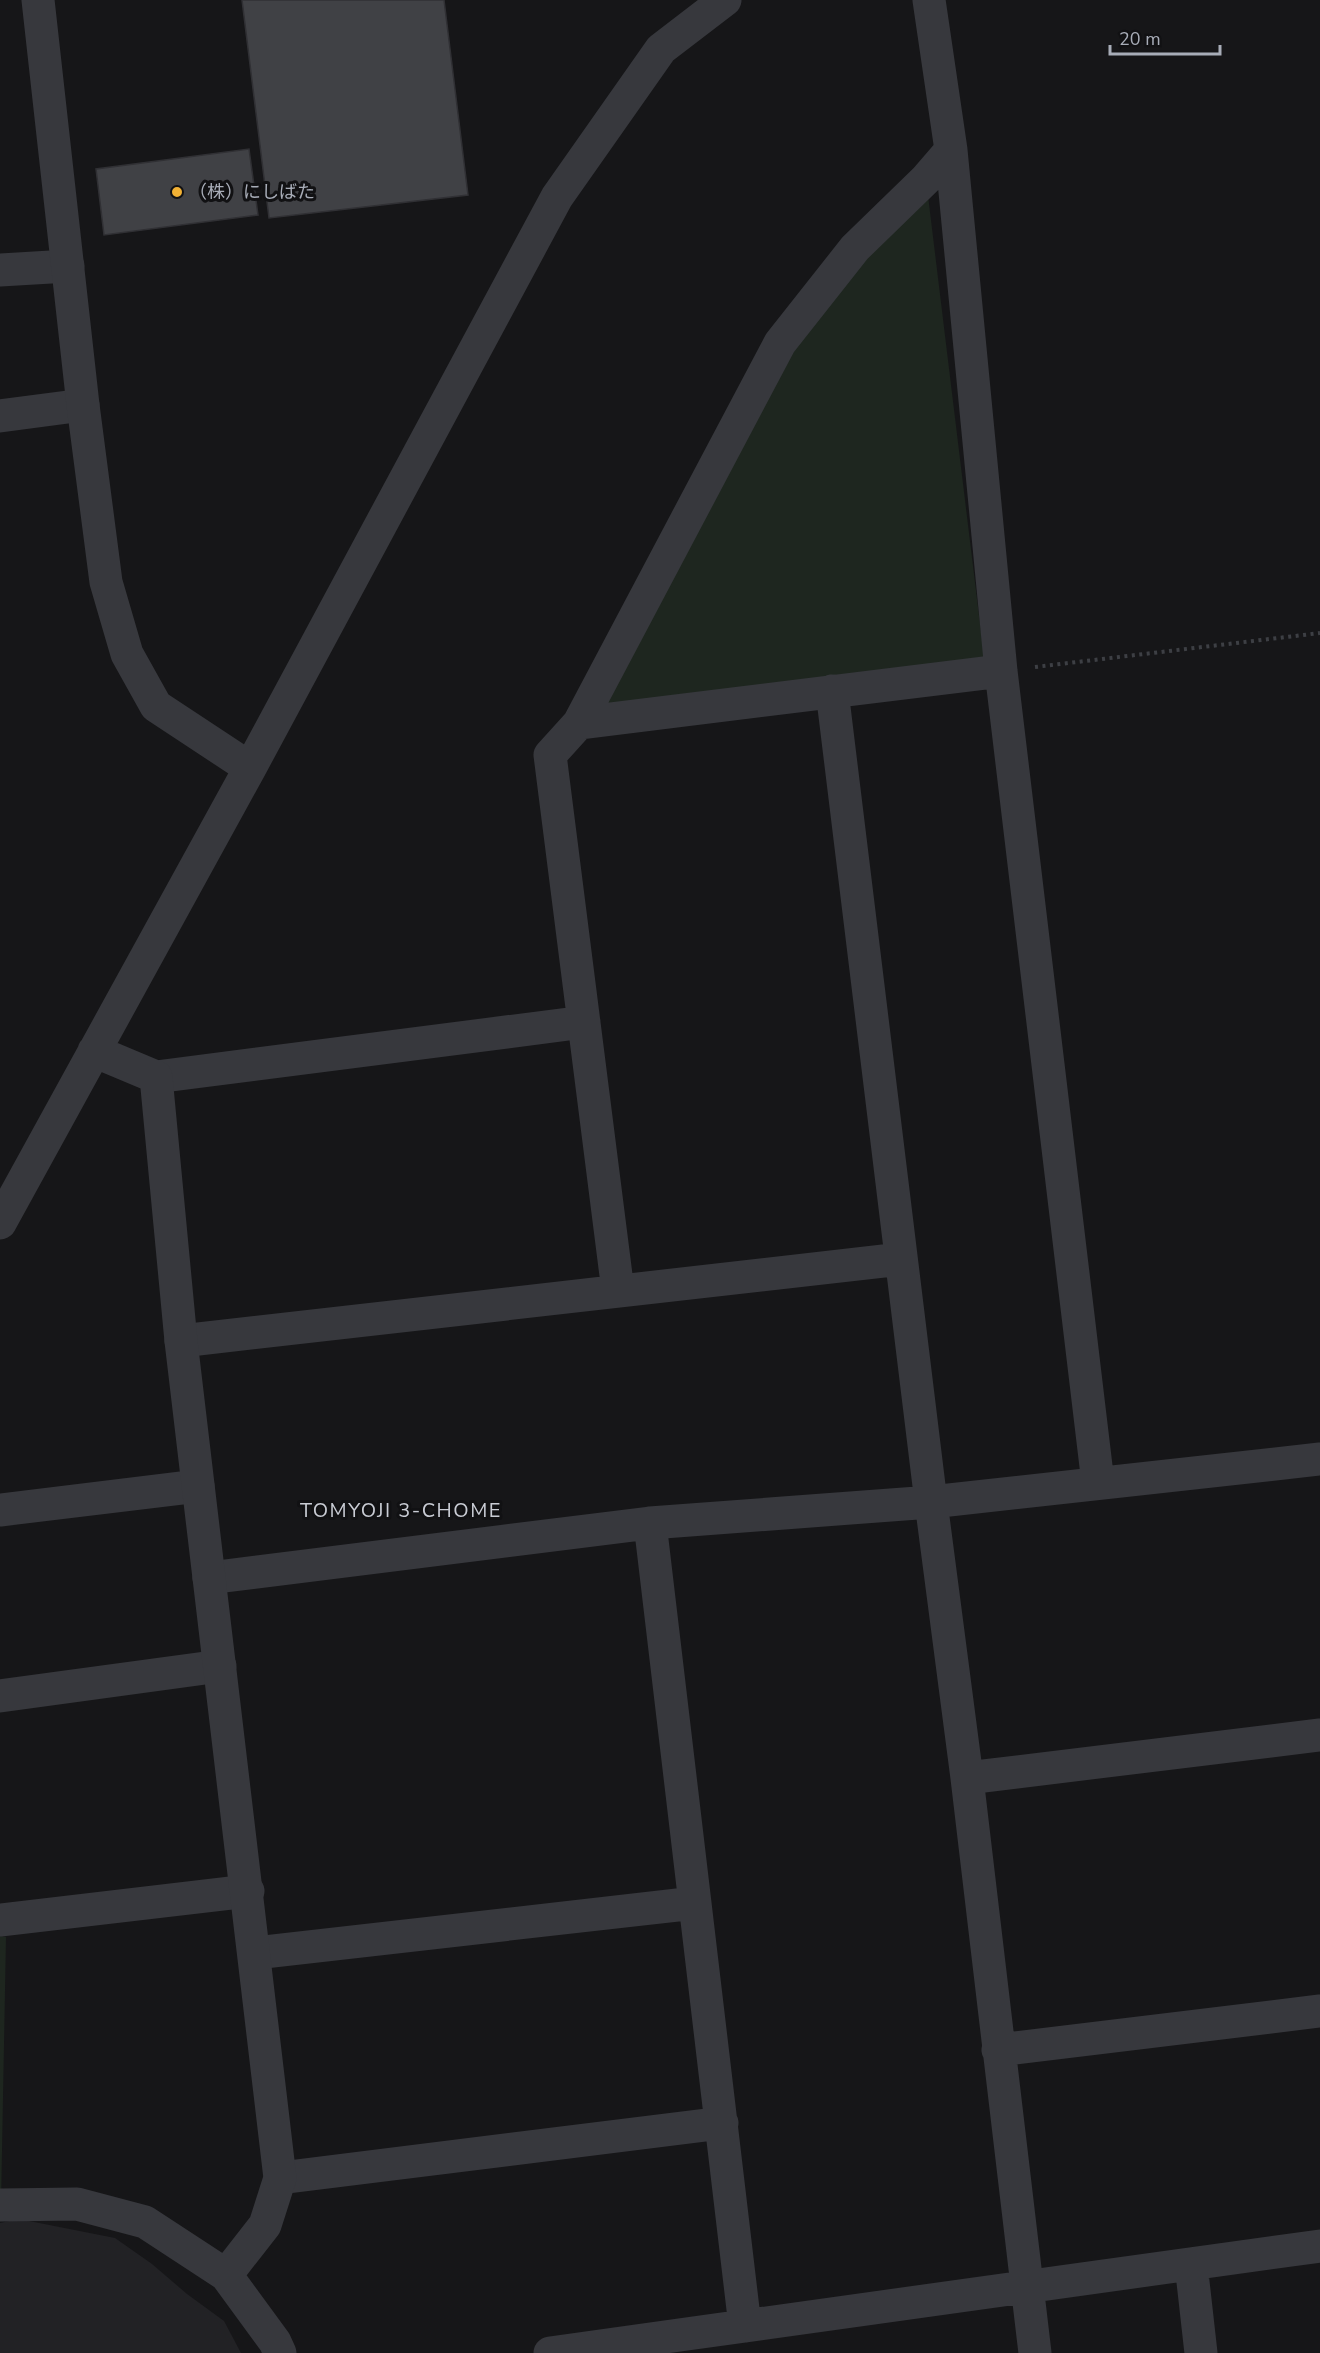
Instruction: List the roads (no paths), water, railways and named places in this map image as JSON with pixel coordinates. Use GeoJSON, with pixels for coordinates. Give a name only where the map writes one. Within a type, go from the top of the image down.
{"type":"FeatureCollection","features":[{"type":"Feature","properties":{"kind":"street"},"geometry":{"type":"LineString","coordinates":[[38,0],[83,405],[106,582],[127,654],[156,706],[250,768]]}},
{"type":"Feature","properties":{"kind":"street"},"geometry":{"type":"LineString","coordinates":[[0,1223],[250,768],[556,197],[661,49],[725,0]]}},
{"type":"Feature","properties":{"kind":"street"},"geometry":{"type":"LineString","coordinates":[[929,0],[951,150],[1001,671],[1098,1483]]}},
{"type":"Feature","properties":{"kind":"street"},"geometry":{"type":"LineString","coordinates":[[618,1291],[550,755],[579,723],[780,344],[855,248],[926,179],[951,150]]}},
{"type":"Feature","properties":{"kind":"street"},"geometry":{"type":"LineString","coordinates":[[0,270],[68,266]]}},
{"type":"Feature","properties":{"kind":"street"},"geometry":{"type":"LineString","coordinates":[[0,416],[83,405]]}},
{"type":"Feature","properties":{"kind":"street"},"geometry":{"type":"LineString","coordinates":[[579,723],[1001,671]]}},
{"type":"Feature","properties":{"kind":"street"},"geometry":{"type":"LineString","coordinates":[[832,691],[967,1778],[1035,2353]]}},
{"type":"Feature","properties":{"kind":"street"},"geometry":{"type":"LineString","coordinates":[[94,1051],[156,1077],[584,1022]]}},
{"type":"Feature","properties":{"kind":"street"},"geometry":{"type":"LineString","coordinates":[[156,1077],[181,1341],[248,1891],[280,2178],[265,2225],[226,2275]]}},
{"type":"Feature","properties":{"kind":"street"},"geometry":{"type":"LineString","coordinates":[[181,1341],[901,1259]]}},
{"type":"Feature","properties":{"kind":"street"},"geometry":{"type":"LineString","coordinates":[[209,1578],[651,1523],[931,1502],[1320,1459]]}},
{"type":"Feature","properties":{"kind":"street"},"geometry":{"type":"LineString","coordinates":[[0,1510],[198,1486]]}},
{"type":"Feature","properties":{"kind":"street"},"geometry":{"type":"LineString","coordinates":[[651,1523],[722,2122],[753,2334]]}},
{"type":"Feature","properties":{"kind":"street"},"geometry":{"type":"LineString","coordinates":[[0,1696],[220,1666]]}},
{"type":"Feature","properties":{"kind":"street"},"geometry":{"type":"LineString","coordinates":[[967,1778],[1320,1735]]}},
{"type":"Feature","properties":{"kind":"street"},"geometry":{"type":"LineString","coordinates":[[0,1920],[248,1891]]}},
{"type":"Feature","properties":{"kind":"street"},"geometry":{"type":"LineString","coordinates":[[255,1953],[696,1903]]}},
{"type":"Feature","properties":{"kind":"street"},"geometry":{"type":"LineString","coordinates":[[998,2050],[1320,2011]]}},
{"type":"Feature","properties":{"kind":"street"},"geometry":{"type":"LineString","coordinates":[[280,2178],[722,2122]]}},
{"type":"Feature","properties":{"kind":"street"},"geometry":{"type":"LineString","coordinates":[[0,2205],[77,2205],[145,2222],[226,2275],[275,2342],[280,2353]]}},
{"type":"Feature","properties":{"kind":"street"},"geometry":{"type":"LineString","coordinates":[[550,2353],[753,2334],[1026,2287],[1320,2246]]}},
{"type":"Feature","properties":{"kind":"street"},"geometry":{"type":"LineString","coordinates":[[1191,2264],[1201,2353]]}},
{"type":"Feature","properties":{"kind":"place","name":"（株）にしばた"},"geometry":{"type":"Point","coordinates":[177,192]}},
{"type":"Feature","properties":{"kind":"district","name":"TOMYOJI 3-CHOME"},"geometry":{"type":"Point","coordinates":[401,1510]}}]}
